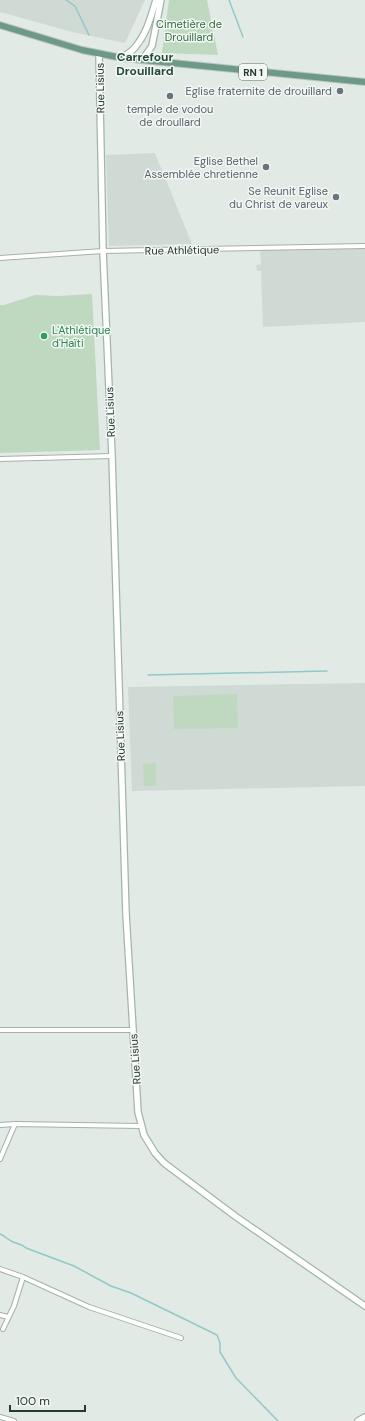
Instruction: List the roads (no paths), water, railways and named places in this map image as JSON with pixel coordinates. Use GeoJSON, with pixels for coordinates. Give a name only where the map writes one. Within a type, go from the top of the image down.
{"type":"FeatureCollection","features":[{"type":"Feature","properties":{"kind":"main road","name":"RN 1"},"geometry":{"type":"LineString","coordinates":[[0,25],[82,50],[122,58],[250,72],[365,82]]}},
{"type":"Feature","properties":{"kind":"street"},"geometry":{"type":"LineString","coordinates":[[122,58],[136,47],[143,37],[148,27],[156,0]]}},
{"type":"Feature","properties":{"kind":"street"},"geometry":{"type":"LineString","coordinates":[[142,60],[152,46],[161,0]]}},
{"type":"Feature","properties":{"kind":"street","name":"Rue Lisius"},"geometry":{"type":"LineString","coordinates":[[98,54],[126,914],[140,1126],[147,1141],[164,1163],[235,1216],[365,1306]]}},
{"type":"Feature","properties":{"kind":"street","name":"Rue Athlétique"},"geometry":{"type":"LineString","coordinates":[[0,258],[104,251],[365,246]]}},
{"type":"Feature","properties":{"kind":"street"},"geometry":{"type":"LineString","coordinates":[[0,459],[112,456]]}},
{"type":"Feature","properties":{"kind":"street"},"geometry":{"type":"LineString","coordinates":[[0,1030],[133,1030]]}},
{"type":"Feature","properties":{"kind":"street"},"geometry":{"type":"LineString","coordinates":[[0,1159],[15,1124]]}},
{"type":"Feature","properties":{"kind":"street"},"geometry":{"type":"LineString","coordinates":[[0,1125],[140,1126]]}},
{"type":"Feature","properties":{"kind":"street"},"geometry":{"type":"LineString","coordinates":[[0,1269],[23,1277],[89,1307],[181,1338]]}},
{"type":"Feature","properties":{"kind":"street"},"geometry":{"type":"LineString","coordinates":[[4,1329],[14,1306],[23,1277]]}},
{"type":"Feature","properties":{"kind":"street"},"geometry":{"type":"LineString","coordinates":[[0,1315],[8,1317]]}},
{"type":"Feature","properties":{"kind":"street"},"geometry":{"type":"LineString","coordinates":[[0,1417],[14,1421]]}},
{"type":"Feature","properties":{"kind":"street"},"geometry":{"type":"LineString","coordinates":[[358,1421],[365,1417]]}},
{"type":"Feature","properties":{"kind":"waterway"},"geometry":{"type":"LineString","coordinates":[[66,0],[75,6],[89,35]]}},
{"type":"Feature","properties":{"kind":"waterway"},"geometry":{"type":"LineString","coordinates":[[229,0],[243,37]]}},
{"type":"Feature","properties":{"kind":"waterway"},"geometry":{"type":"LineString","coordinates":[[148,675],[327,671]]}},
{"type":"Feature","properties":{"kind":"waterway"},"geometry":{"type":"LineString","coordinates":[[0,1234],[26,1248],[74,1266],[111,1286],[131,1293],[217,1335],[220,1343],[220,1352],[236,1378],[278,1421]]}},
{"type":"Feature","properties":{"kind":"place","name":"Eglise fraternite de drouillard"},"geometry":{"type":"Point","coordinates":[340,91]}},
{"type":"Feature","properties":{"kind":"place","name":"temple de vodou de droullard"},"geometry":{"type":"Point","coordinates":[170,96]}},
{"type":"Feature","properties":{"kind":"place","name":"Eglise Bethel Assemblée chretienne"},"geometry":{"type":"Point","coordinates":[266,167]}},
{"type":"Feature","properties":{"kind":"place","name":"Se Reunit Eglise du Christ de vareux"},"geometry":{"type":"Point","coordinates":[336,197]}},
{"type":"Feature","properties":{"kind":"place","name":"L'Athlétique d'Haïti"},"geometry":{"type":"Point","coordinates":[44,336]}},
{"type":"Feature","properties":{"kind":"district","name":"Carrefour Drouillard"},"geometry":{"type":"Point","coordinates":[145,64]}},
{"type":"Feature","properties":{"kind":"park label","name":"Cimetière de Drouillard"},"geometry":{"type":"Point","coordinates":[189,30]}}]}
